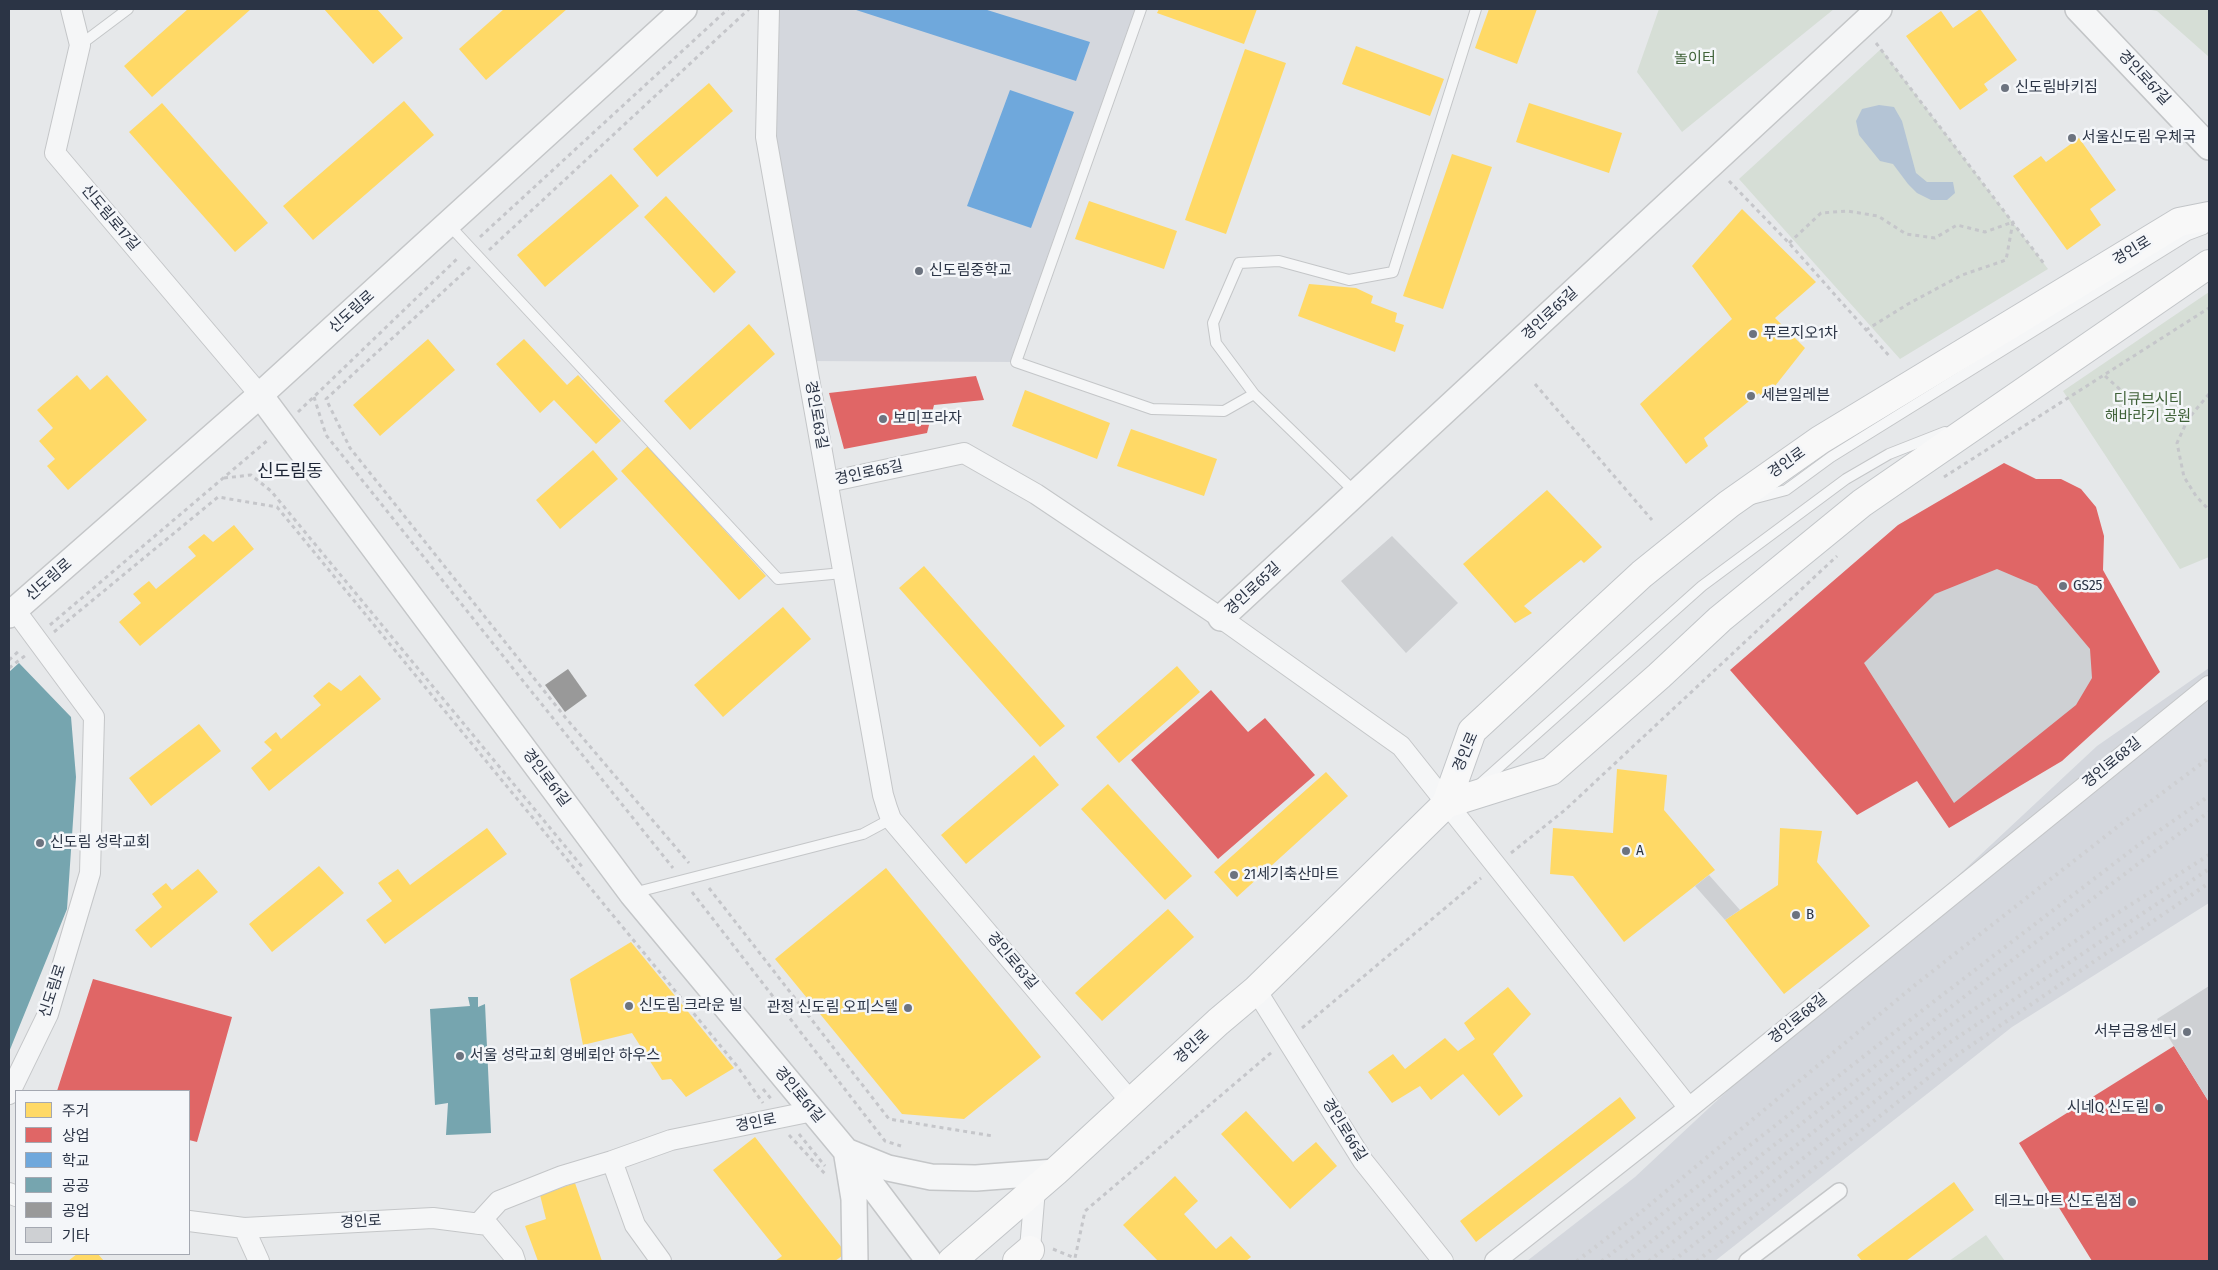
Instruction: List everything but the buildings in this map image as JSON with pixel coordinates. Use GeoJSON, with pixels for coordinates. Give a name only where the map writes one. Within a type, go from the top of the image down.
{"type":"FeatureCollection","features":[{"type":"Feature","properties":{"kind":"main road","name":"경인로"},"geometry":{"type":"LineString","coordinates":[[1455,801],[1472,731],[1642,574],[1730,504],[1820,440],[2179,222],[2209,216]]}},
{"type":"Feature","properties":{"kind":"main road","name":"경인로"},"geometry":{"type":"LineString","coordinates":[[952,1261],[1055,1172],[1218,1022],[1256,990],[1455,801],[1551,771],[1659,676],[1720,619],[1862,503],[2209,264]]}},
{"type":"Feature","properties":{"kind":"street","name":"신도림로17길"},"geometry":{"type":"LineString","coordinates":[[71,9],[80,45],[55,153],[260,395]]}},
{"type":"Feature","properties":{"kind":"street","name":"신도림로"},"geometry":{"type":"LineString","coordinates":[[9,1094],[48,1014],[90,873],[94,717],[38,641],[12,612],[260,395],[684,9]]}},
{"type":"Feature","properties":{"kind":"street","name":"경인로63길"},"geometry":{"type":"LineString","coordinates":[[769,9],[766,137],[883,796],[891,819],[1132,1103]]}},
{"type":"Feature","properties":{"kind":"street","name":"경인로65길"},"geometry":{"type":"LineString","coordinates":[[1221,618],[1879,9]]}},
{"type":"Feature","properties":{"kind":"street","name":"경인로67길"},"geometry":{"type":"LineString","coordinates":[[2078,9],[2209,147]]}},
{"type":"Feature","properties":{"kind":"street","name":"경인로61길"},"geometry":{"type":"LineString","coordinates":[[260,395],[632,894],[846,1151],[929,1261]]}},
{"type":"Feature","properties":{"kind":"street","name":"경인로65길"},"geometry":{"type":"LineString","coordinates":[[828,482],[964,453],[1036,494],[1221,618],[1401,746],[1455,801]]}},
{"type":"Feature","properties":{"kind":"street","name":"경인로68길"},"geometry":{"type":"LineString","coordinates":[[1689,1108],[2209,686]]}},
{"type":"Feature","properties":{"kind":"street"},"geometry":{"type":"LineString","coordinates":[[1455,801],[1497,865],[1689,1108],[1495,1261]]}},
{"type":"Feature","properties":{"kind":"street","name":"경인로66길"},"geometry":{"type":"LineString","coordinates":[[1256,990],[1363,1161],[1443,1261]]}},
{"type":"Feature","properties":{"kind":"street","name":"경인로"},"geometry":{"type":"LineString","coordinates":[[478,1224],[499,1200],[562,1176],[671,1140],[813,1112]]}},
{"type":"Feature","properties":{"kind":"street"},"geometry":{"type":"LineString","coordinates":[[846,1151],[888,1168],[931,1177],[976,1178],[1055,1172]]}},
{"type":"Feature","properties":{"kind":"street"},"geometry":{"type":"LineString","coordinates":[[846,1151],[854,1199],[855,1261]]}},
{"type":"Feature","properties":{"kind":"street"},"geometry":{"type":"LineString","coordinates":[[612,1161],[635,1225],[661,1261]]}},
{"type":"Feature","properties":{"kind":"street"},"geometry":{"type":"LineString","coordinates":[[1026,1257],[1035,1189]]}},
{"type":"Feature","properties":{"kind":"street"},"geometry":{"type":"LineString","coordinates":[[1747,1261],[1839,1191]]}},
{"type":"Feature","properties":{"kind":"street","name":"경인로"},"geometry":{"type":"LineString","coordinates":[[190,1221],[244,1228],[433,1218],[488,1225],[513,1255],[515,1261]]}},
{"type":"Feature","properties":{"kind":"street"},"geometry":{"type":"LineString","coordinates":[[244,1228],[259,1261]]}},
{"type":"Feature","properties":{"kind":"lane"},"geometry":{"type":"LineString","coordinates":[[80,45],[128,9]]}},
{"type":"Feature","properties":{"kind":"lane"},"geometry":{"type":"LineString","coordinates":[[1141,9],[1016,362],[1152,409],[1224,411],[1254,394]]}},
{"type":"Feature","properties":{"kind":"lane"},"geometry":{"type":"LineString","coordinates":[[1356,493],[1254,394],[1216,342],[1213,323],[1239,263],[1279,261],[1349,280],[1392,272],[1476,9]]}},
{"type":"Feature","properties":{"kind":"lane"},"geometry":{"type":"LineString","coordinates":[[448,224],[778,579],[843,573]]}},
{"type":"Feature","properties":{"kind":"lane"},"geometry":{"type":"LineString","coordinates":[[1730,504],[1786,490],[1831,457],[2188,235],[2209,226]]}},
{"type":"Feature","properties":{"kind":"lane"},"geometry":{"type":"LineString","coordinates":[[1455,801],[1702,586],[1838,485],[1889,454],[1987,416]]}},
{"type":"Feature","properties":{"kind":"lane"},"geometry":{"type":"LineString","coordinates":[[632,894],[863,834],[891,819]]}},
{"type":"Feature","properties":{"kind":"path"},"geometry":{"type":"LineString","coordinates":[[9,668],[284,426],[470,247],[728,9]]}},
{"type":"Feature","properties":{"kind":"path"},"geometry":{"type":"LineString","coordinates":[[749,9],[326,399],[350,448],[565,717],[700,876],[888,1119],[993,1136]]}},
{"type":"Feature","properties":{"kind":"path"},"geometry":{"type":"LineString","coordinates":[[1876,44],[2045,265]]}},
{"type":"Feature","properties":{"kind":"path"},"geometry":{"type":"LineString","coordinates":[[1729,181],[1789,243],[1891,358]]}},
{"type":"Feature","properties":{"kind":"path"},"geometry":{"type":"LineString","coordinates":[[1789,243],[1821,213],[1847,211],[1878,216],[1906,234],[1935,238],[1957,226],[1985,232],[2013,222]]}},
{"type":"Feature","properties":{"kind":"path"},"geometry":{"type":"LineString","coordinates":[[1866,330],[1908,304],[1962,275],[2006,260],[2013,222]]}},
{"type":"Feature","properties":{"kind":"path"},"geometry":{"type":"LineString","coordinates":[[1940,480],[2209,308]]}},
{"type":"Feature","properties":{"kind":"path"},"geometry":{"type":"LineString","coordinates":[[2105,376],[2143,410],[2188,419]]}},
{"type":"Feature","properties":{"kind":"path"},"geometry":{"type":"LineString","coordinates":[[1535,384],[1652,520]]}},
{"type":"Feature","properties":{"kind":"path"},"geometry":{"type":"LineString","coordinates":[[2209,394],[2188,419],[2177,443],[2184,477],[2196,496],[2209,510]]}},
{"type":"Feature","properties":{"kind":"path"},"geometry":{"type":"LineString","coordinates":[[314,397],[326,435],[683,881],[885,1141],[903,1147]]}},
{"type":"Feature","properties":{"kind":"path"},"geometry":{"type":"LineString","coordinates":[[224,478],[251,475],[271,491],[589,876]]}},
{"type":"Feature","properties":{"kind":"path"},"geometry":{"type":"LineString","coordinates":[[9,660],[38,641],[218,497],[276,507],[832,1180]]}},
{"type":"Feature","properties":{"kind":"path"},"geometry":{"type":"LineString","coordinates":[[1497,865],[1564,810],[1838,556]]}},
{"type":"Feature","properties":{"kind":"path"},"geometry":{"type":"LineString","coordinates":[[762,1088],[780,1118],[827,1167]]}},
{"type":"Feature","properties":{"kind":"shaded area","name":"신도림중학교"},"geometry":{"type":"Polygon","coordinates":[[[769,9],[1141,9],[1016,362],[806,361],[766,137],[769,9]]]}},
{"type":"Feature","properties":{"kind":"shaded area"},"geometry":{"type":"Polygon","coordinates":[[[2209,668],[2209,903],[2012,1027],[1715,1261],[1527,1261],[1635,1177],[2097,746],[2209,668]]]}},
{"type":"Feature","properties":{"kind":"green space","name":"놀이터"},"geometry":{"type":"Polygon","coordinates":[[[1659,9],[1834,9],[1682,132],[1637,72],[1659,9]]]}},
{"type":"Feature","properties":{"kind":"green space"},"geometry":{"type":"Polygon","coordinates":[[[2145,9],[2209,9],[2209,57],[2157,11],[2145,9]]]}},
{"type":"Feature","properties":{"kind":"green space"},"geometry":{"type":"Polygon","coordinates":[[[1881,49],[2048,269],[1900,359],[1739,179],[1881,49]]]}},
{"type":"Feature","properties":{"kind":"green space","name":"디큐브시티 해바라기 공원"},"geometry":{"type":"Polygon","coordinates":[[[2209,292],[2209,557],[2180,569],[2063,391],[2209,292]]]}},
{"type":"Feature","properties":{"kind":"green space"},"geometry":{"type":"Polygon","coordinates":[[[1986,1235],[2005,1261],[1949,1261],[1986,1235]]]}},
{"type":"Feature","properties":{"kind":"water"},"geometry":{"type":"Polygon","coordinates":[[[1879,105],[1894,107],[1902,121],[1916,173],[1927,182],[1953,182],[1955,193],[1947,200],[1931,200],[1917,193],[1893,164],[1880,161],[1859,135],[1856,121],[1862,109],[1879,105]]]}},
{"type":"Feature","properties":{"kind":"railway"},"geometry":{"type":"LineString","coordinates":[[1577,1261],[1641,1212],[1915,985],[2209,758]]}},
{"type":"Feature","properties":{"kind":"railway"},"geometry":{"type":"LineString","coordinates":[[1602,1261],[1928,1006],[2137,846],[2209,796]]}},
{"type":"Feature","properties":{"kind":"railway"},"geometry":{"type":"LineString","coordinates":[[1626,1261],[1935,1019],[2209,812]]}},
{"type":"Feature","properties":{"kind":"railway"},"geometry":{"type":"LineString","coordinates":[[1649,1261],[1942,1031],[2105,921],[2209,855]]}},
{"type":"Feature","properties":{"kind":"railway"},"geometry":{"type":"LineString","coordinates":[[1673,1261],[1949,1043],[2209,869]]}},
{"type":"Feature","properties":{"kind":"railway"},"geometry":{"type":"LineString","coordinates":[[1697,1261],[1957,1055],[2209,883]]}},
{"type":"Feature","properties":{"kind":"place","name":"신도림바키짐"},"geometry":{"type":"Point","coordinates":[2005,88]}},
{"type":"Feature","properties":{"kind":"place","name":"서울신도림 우체국"},"geometry":{"type":"Point","coordinates":[2072,138]}},
{"type":"Feature","properties":{"kind":"place","name":"신도림중학교"},"geometry":{"type":"Point","coordinates":[919,271]}},
{"type":"Feature","properties":{"kind":"place","name":"푸르지오1차"},"geometry":{"type":"Point","coordinates":[1753,334]}},
{"type":"Feature","properties":{"kind":"place","name":"세븐일레븐"},"geometry":{"type":"Point","coordinates":[1751,396]}},
{"type":"Feature","properties":{"kind":"place","name":"보미프라자"},"geometry":{"type":"Point","coordinates":[883,419]}},
{"type":"Feature","properties":{"kind":"place","name":"GS25"},"geometry":{"type":"Point","coordinates":[2063,586]}},
{"type":"Feature","properties":{"kind":"place","name":"신도림 성락교회"},"geometry":{"type":"Point","coordinates":[40,843]}},
{"type":"Feature","properties":{"kind":"place","name":"A"},"geometry":{"type":"Point","coordinates":[1626,851]}},
{"type":"Feature","properties":{"kind":"place","name":"21세기축산마트"},"geometry":{"type":"Point","coordinates":[1234,875]}},
{"type":"Feature","properties":{"kind":"place","name":"B"},"geometry":{"type":"Point","coordinates":[1796,915]}},
{"type":"Feature","properties":{"kind":"place","name":"신도림 크라운 빌"},"geometry":{"type":"Point","coordinates":[629,1006]}},
{"type":"Feature","properties":{"kind":"place","name":"관정 신도림 오피스텔"},"geometry":{"type":"Point","coordinates":[908,1008]}},
{"type":"Feature","properties":{"kind":"place","name":"서부금융센터"},"geometry":{"type":"Point","coordinates":[2187,1032]}},
{"type":"Feature","properties":{"kind":"place","name":"서울 성락교회 영베뢰안 하우스"},"geometry":{"type":"Point","coordinates":[460,1056]}},
{"type":"Feature","properties":{"kind":"place","name":"시네Q 신도림"},"geometry":{"type":"Point","coordinates":[2159,1108]}},
{"type":"Feature","properties":{"kind":"place","name":"테크노마트 신도림점"},"geometry":{"type":"Point","coordinates":[2132,1202]}},
{"type":"Feature","properties":{"kind":"district","name":"신도림동"},"geometry":{"type":"Point","coordinates":[290,472]}}]}
